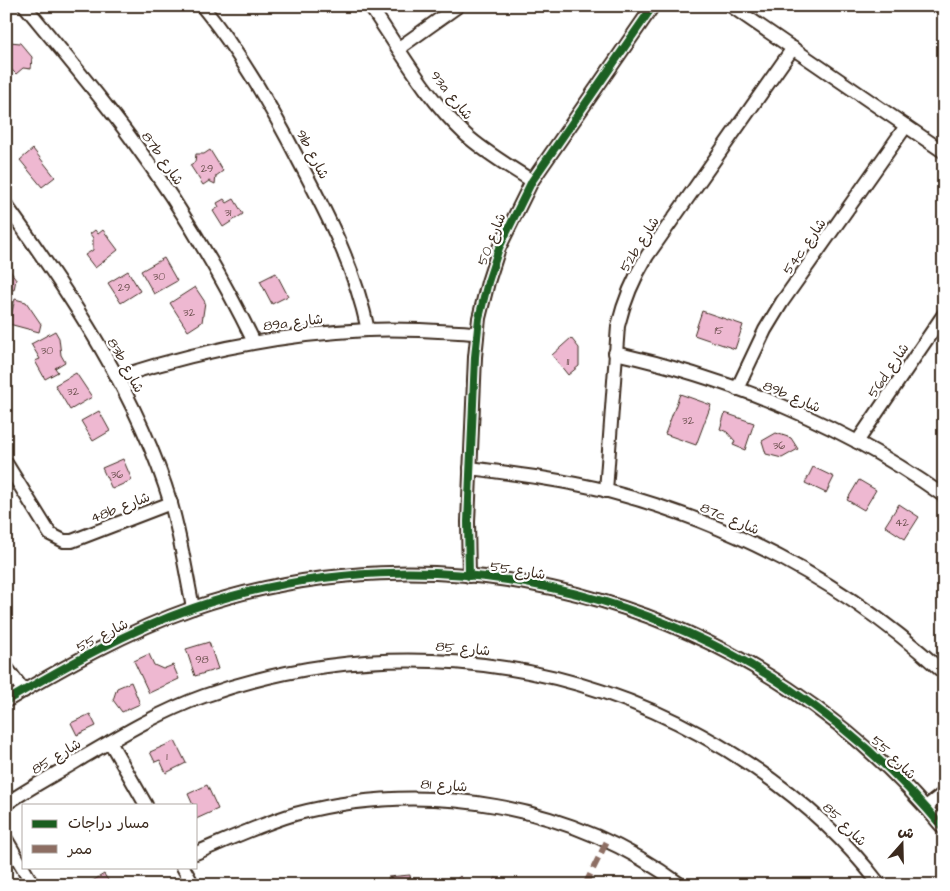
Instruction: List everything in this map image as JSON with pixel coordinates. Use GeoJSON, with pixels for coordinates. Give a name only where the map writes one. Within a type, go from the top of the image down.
{"type":"FeatureCollection","features":[{"type":"Feature","properties":{"kind":"street","name":"87b شارع"},"geometry":{"type":"LineString","coordinates":[[25,6],[111,112],[169,193],[214,267],[254,342]]}},
{"type":"Feature","properties":{"kind":"street","name":"91b شارع"},"geometry":{"type":"LineString","coordinates":[[202,6],[240,56],[260,87],[328,215],[350,266],[368,330]]}},
{"type":"Feature","properties":{"kind":"street","name":"93a شارع"},"geometry":{"type":"LineString","coordinates":[[370,6],[451,121],[483,149],[532,180]]}},
{"type":"Feature","properties":{"kind":"street"},"geometry":{"type":"LineString","coordinates":[[398,48],[458,6]]}},
{"type":"Feature","properties":{"kind":"street","name":"شارع 50"},"geometry":{"type":"LineString","coordinates":[[465,576],[477,334],[488,282],[499,248],[532,180],[653,6]]}},
{"type":"Feature","properties":{"kind":"street"},"geometry":{"type":"LineString","coordinates":[[731,6],[944,152]]}},
{"type":"Feature","properties":{"kind":"street","name":"52b شارع"},"geometry":{"type":"LineString","coordinates":[[606,491],[618,326],[624,302],[634,278],[646,256],[793,48]]}},
{"type":"Feature","properties":{"kind":"street","name":"54c شارع"},"geometry":{"type":"LineString","coordinates":[[737,389],[773,316],[906,126]]}},
{"type":"Feature","properties":{"kind":"street","name":"83b شارع"},"geometry":{"type":"LineString","coordinates":[[6,205],[80,314],[117,377],[156,460],[170,503],[197,607]]}},
{"type":"Feature","properties":{"kind":"street","name":"56d شارع"},"geometry":{"type":"LineString","coordinates":[[856,442],[944,314]]}},
{"type":"Feature","properties":{"kind":"street","name":"89a شارع"},"geometry":{"type":"LineString","coordinates":[[117,377],[185,357],[254,342],[368,330],[477,334]]}},
{"type":"Feature","properties":{"kind":"street","name":"89b شارع"},"geometry":{"type":"LineString","coordinates":[[615,353],[677,368],[737,389],[800,415],[856,442],[944,496]]}},
{"type":"Feature","properties":{"kind":"street","name":"48b شارع"},"geometry":{"type":"LineString","coordinates":[[6,463],[50,534],[64,541],[80,538],[170,503]]}},
{"type":"Feature","properties":{"kind":"street","name":"87c شارع"},"geometry":{"type":"LineString","coordinates":[[470,468],[552,480],[606,491],[692,518],[757,545],[867,610],[898,633],[944,673]]}},
{"type":"Feature","properties":{"kind":"street","name":"شارع 55"},"geometry":{"type":"LineString","coordinates":[[16,696],[127,635],[197,607],[273,587],[324,579],[410,574],[465,576],[525,583],[590,597],[654,617],[698,636],[782,682],[821,709],[859,740],[929,810],[944,829]]}},
{"type":"Feature","properties":{"kind":"street","name":"شارع 85"},"geometry":{"type":"LineString","coordinates":[[6,804],[110,742],[201,697],[281,673],[322,666],[397,660],[447,660],[496,665],[544,674],[638,704],[683,725],[734,754],[782,787],[826,824],[866,866],[880,885]]}},
{"type":"Feature","properties":{"kind":"street"},"geometry":{"type":"LineString","coordinates":[[6,667],[16,696]]}},
{"type":"Feature","properties":{"kind":"street"},"geometry":{"type":"LineString","coordinates":[[6,675],[16,696]]}},
{"type":"Feature","properties":{"kind":"street"},"geometry":{"type":"LineString","coordinates":[[110,742],[145,804]]}},
{"type":"Feature","properties":{"kind":"street"},"geometry":{"type":"LineString","coordinates":[[929,810],[944,793]]}},
{"type":"Feature","properties":{"kind":"street","name":"شارع 81"},"geometry":{"type":"LineString","coordinates":[[198,852],[256,827],[329,806],[365,801],[438,798],[481,803],[516,810],[567,824],[607,841],[646,861],[681,885]]}},
{"type":"Feature","properties":{"kind":"street"},"geometry":{"type":"LineString","coordinates":[[929,810],[944,802]]}},
{"type":"Feature","properties":{"kind":"street"},"geometry":{"type":"LineString","coordinates":[[6,839],[22,866]]}},
{"type":"Feature","properties":{"kind":"street"},"geometry":{"type":"LineString","coordinates":[[23,868],[33,885]]}},
{"type":"Feature","properties":{"kind":"street"},"geometry":{"type":"LineString","coordinates":[[184,868],[193,885]]}},
{"type":"Feature","properties":{"kind":"building"},"geometry":{"type":"Polygon","coordinates":[[[10,42],[20,43],[32,57],[31,69],[23,68],[16,74],[6,64],[10,42]]]}},
{"type":"Feature","properties":{"kind":"building"},"geometry":{"type":"Polygon","coordinates":[[[33,149],[55,177],[42,187],[20,160],[33,149]]]}},
{"type":"Feature","properties":{"kind":"building"},"geometry":{"type":"Polygon","coordinates":[[[210,150],[223,171],[216,176],[215,184],[209,181],[203,185],[190,165],[195,162],[196,154],[204,154],[210,150]]]}},
{"type":"Feature","properties":{"kind":"building"},"geometry":{"type":"Polygon","coordinates":[[[224,199],[227,203],[234,199],[243,214],[223,227],[213,211],[219,207],[217,203],[224,199]]]}},
{"type":"Feature","properties":{"kind":"building"},"geometry":{"type":"Polygon","coordinates":[[[95,230],[98,234],[103,230],[118,250],[95,268],[85,255],[93,250],[93,238],[90,234],[95,230]]]}},
{"type":"Feature","properties":{"kind":"building"},"geometry":{"type":"Polygon","coordinates":[[[164,258],[177,281],[154,294],[141,271],[164,258]]]}},
{"type":"Feature","properties":{"kind":"building"},"geometry":{"type":"Polygon","coordinates":[[[6,265],[16,279],[14,290],[6,288],[6,265]]]}},
{"type":"Feature","properties":{"kind":"building"},"geometry":{"type":"Polygon","coordinates":[[[128,271],[140,291],[121,303],[108,283],[128,271]]]}},
{"type":"Feature","properties":{"kind":"building"},"geometry":{"type":"Polygon","coordinates":[[[276,273],[288,296],[272,304],[260,281],[276,273]]]}},
{"type":"Feature","properties":{"kind":"building"},"geometry":{"type":"Polygon","coordinates":[[[195,287],[205,302],[202,322],[188,331],[170,303],[195,287]]]}},
{"type":"Feature","properties":{"kind":"building"},"geometry":{"type":"Polygon","coordinates":[[[15,299],[26,302],[41,324],[39,332],[9,324],[15,299]]]}},
{"type":"Feature","properties":{"kind":"building"},"geometry":{"type":"Polygon","coordinates":[[[702,311],[743,325],[735,349],[694,335],[702,311]]]}},
{"type":"Feature","properties":{"kind":"building"},"geometry":{"type":"Polygon","coordinates":[[[55,331],[59,338],[61,355],[65,362],[55,368],[58,372],[45,379],[35,361],[40,359],[31,344],[55,331]]]}},
{"type":"Feature","properties":{"kind":"building"},"geometry":{"type":"Polygon","coordinates":[[[571,338],[579,348],[579,366],[568,375],[552,355],[571,338]]]}},
{"type":"Feature","properties":{"kind":"building"},"geometry":{"type":"Polygon","coordinates":[[[76,373],[92,397],[70,410],[55,385],[76,373]]]}},
{"type":"Feature","properties":{"kind":"building"},"geometry":{"type":"Polygon","coordinates":[[[680,394],[711,405],[696,445],[665,434],[680,394]]]}},
{"type":"Feature","properties":{"kind":"building"},"geometry":{"type":"Polygon","coordinates":[[[99,411],[110,431],[93,441],[81,421],[99,411]]]}},
{"type":"Feature","properties":{"kind":"building"},"geometry":{"type":"Polygon","coordinates":[[[725,413],[754,423],[745,450],[733,445],[735,441],[727,432],[720,429],[725,413]]]}},
{"type":"Feature","properties":{"kind":"building"},"geometry":{"type":"Polygon","coordinates":[[[776,433],[791,438],[798,449],[782,458],[766,454],[762,441],[776,433]]]}},
{"type":"Feature","properties":{"kind":"building"},"geometry":{"type":"Polygon","coordinates":[[[123,459],[132,480],[112,489],[102,468],[123,459]]]}},
{"type":"Feature","properties":{"kind":"building"},"geometry":{"type":"Polygon","coordinates":[[[813,467],[834,477],[826,493],[805,483],[813,467]]]}},
{"type":"Feature","properties":{"kind":"building"},"geometry":{"type":"Polygon","coordinates":[[[859,480],[876,490],[864,510],[847,500],[859,480]]]}},
{"type":"Feature","properties":{"kind":"building"},"geometry":{"type":"Polygon","coordinates":[[[899,504],[919,517],[905,539],[885,526],[899,504]]]}},
{"type":"Feature","properties":{"kind":"building"},"geometry":{"type":"Polygon","coordinates":[[[209,642],[218,669],[195,676],[186,649],[209,642]]]}},
{"type":"Feature","properties":{"kind":"building"},"geometry":{"type":"Polygon","coordinates":[[[149,654],[154,665],[163,669],[173,665],[179,679],[149,693],[134,661],[149,654]]]}},
{"type":"Feature","properties":{"kind":"building"},"geometry":{"type":"Polygon","coordinates":[[[131,682],[140,704],[122,712],[113,700],[117,688],[131,682]]]}},
{"type":"Feature","properties":{"kind":"building"},"geometry":{"type":"Polygon","coordinates":[[[90,714],[96,726],[77,735],[71,723],[90,714]]]}},
{"type":"Feature","properties":{"kind":"building"},"geometry":{"type":"Polygon","coordinates":[[[175,741],[186,763],[166,773],[160,760],[155,762],[150,752],[175,741]]]}},
{"type":"Feature","properties":{"kind":"building"},"geometry":{"type":"Polygon","coordinates":[[[207,785],[218,809],[198,818],[198,804],[193,804],[188,794],[207,785]]]}},
{"type":"Feature","properties":{"kind":"building"},"geometry":{"type":"Polygon","coordinates":[[[104,874],[111,885],[86,885],[104,874]]]}},
{"type":"Feature","properties":{"kind":"building"},"geometry":{"type":"Polygon","coordinates":[[[410,875],[411,885],[389,885],[388,877],[410,875]]]}},
{"type":"Feature","properties":{"kind":"building"},"geometry":{"type":"Polygon","coordinates":[[[460,876],[469,885],[450,885],[460,876]]]}},
{"type":"Feature","properties":{"kind":"building"},"geometry":{"type":"Polygon","coordinates":[[[495,878],[518,885],[493,885],[495,878]]]}},
{"type":"Feature","properties":{"kind":"marked path"},"geometry":{"type":"LineString","coordinates":[[585,885],[607,841]]}},
{"type":"Feature","properties":{"kind":"cycle path"},"geometry":{"type":"LineString","coordinates":[[469,576],[468,522],[475,357],[479,318],[488,282],[499,248],[532,181],[653,6]]}},
{"type":"Feature","properties":{"kind":"cycle path"},"geometry":{"type":"LineString","coordinates":[[6,701],[97,650],[168,617],[193,608],[296,582],[400,573],[502,579],[603,601],[699,638],[789,688],[871,752],[944,829]]}}]}
